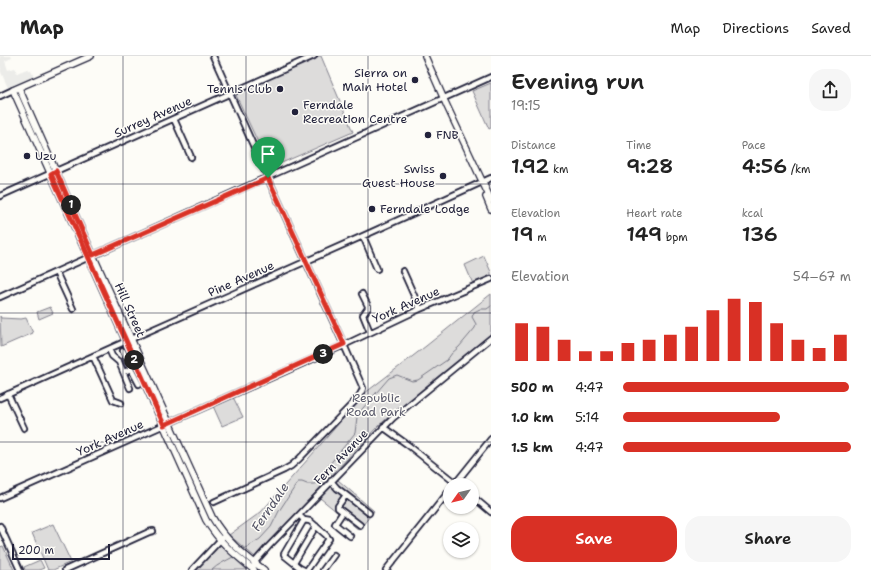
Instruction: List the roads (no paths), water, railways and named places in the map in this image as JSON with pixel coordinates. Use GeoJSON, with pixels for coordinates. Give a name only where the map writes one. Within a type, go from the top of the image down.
{"type":"FeatureCollection","features":[{"type":"Feature","properties":{"kind":"main road"},"geometry":{"type":"LineString","coordinates":[[16,89],[91,56]]}},
{"type":"Feature","properties":{"kind":"main road"},"geometry":{"type":"LineString","coordinates":[[425,56],[478,174],[491,209]]}},
{"type":"Feature","properties":{"kind":"main road","name":"Hill Street"},"geometry":{"type":"LineString","coordinates":[[16,89],[166,424],[206,520],[213,532],[222,538],[254,570]]}},
{"type":"Feature","properties":{"kind":"main road"},"geometry":{"type":"LineString","coordinates":[[481,182],[491,200]]}},
{"type":"Feature","properties":{"kind":"main road","name":"Hill Street"},"geometry":{"type":"LineString","coordinates":[[240,555],[254,562],[264,570]]}},
{"type":"Feature","properties":{"kind":"street"},"geometry":{"type":"LineString","coordinates":[[213,56],[362,386],[362,391],[358,398],[299,459],[288,468],[214,502]]}},
{"type":"Feature","properties":{"kind":"street","name":"Surrey Avenue"},"geometry":{"type":"LineString","coordinates":[[0,196],[314,56]]}},
{"type":"Feature","properties":{"kind":"street"},"geometry":{"type":"LineString","coordinates":[[0,297],[491,77]]}},
{"type":"Feature","properties":{"kind":"street"},"geometry":{"type":"LineString","coordinates":[[0,96],[16,89]]}},
{"type":"Feature","properties":{"kind":"street"},"geometry":{"type":"LineString","coordinates":[[174,119],[192,157]]}},
{"type":"Feature","properties":{"kind":"street","name":"Pine Avenue"},"geometry":{"type":"LineString","coordinates":[[0,398],[491,178]]}},
{"type":"Feature","properties":{"kind":"street"},"geometry":{"type":"LineString","coordinates":[[363,236],[377,268]]}},
{"type":"Feature","properties":{"kind":"street"},"geometry":{"type":"LineString","coordinates":[[403,271],[420,309]]}},
{"type":"Feature","properties":{"kind":"street"},"geometry":{"type":"LineString","coordinates":[[56,272],[73,309]]}},
{"type":"Feature","properties":{"kind":"street","name":"York Avenue"},"geometry":{"type":"LineString","coordinates":[[0,498],[420,309],[491,279]]}},
{"type":"Feature","properties":{"kind":"street"},"geometry":{"type":"LineString","coordinates":[[362,294],[368,306],[363,315],[370,332]]}},
{"type":"Feature","properties":{"kind":"street","name":"Fern Avenue"},"geometry":{"type":"LineString","coordinates":[[254,562],[383,427],[491,338]]}},
{"type":"Feature","properties":{"kind":"street"},"geometry":{"type":"LineString","coordinates":[[109,349],[112,356],[119,362],[130,388]]}},
{"type":"Feature","properties":{"kind":"street"},"geometry":{"type":"LineString","coordinates":[[123,351],[138,384]]}},
{"type":"Feature","properties":{"kind":"street"},"geometry":{"type":"LineString","coordinates":[[93,356],[113,400],[121,403]]}},
{"type":"Feature","properties":{"kind":"street"},"geometry":{"type":"LineString","coordinates":[[124,372],[131,369]]}},
{"type":"Feature","properties":{"kind":"street"},"geometry":{"type":"LineString","coordinates":[[8,394],[24,428]]}},
{"type":"Feature","properties":{"kind":"street"},"geometry":{"type":"LineString","coordinates":[[383,427],[449,478]]}},
{"type":"Feature","properties":{"kind":"street"},"geometry":{"type":"LineString","coordinates":[[461,478],[491,439]]}},
{"type":"Feature","properties":{"kind":"street"},"geometry":{"type":"LineString","coordinates":[[331,481],[346,496],[369,513]]}},
{"type":"Feature","properties":{"kind":"street"},"geometry":{"type":"LineString","coordinates":[[346,496],[338,507],[360,525]]}},
{"type":"Feature","properties":{"kind":"street"},"geometry":{"type":"LineString","coordinates":[[386,570],[443,499]]}},
{"type":"Feature","properties":{"kind":"street"},"geometry":{"type":"LineString","coordinates":[[479,502],[491,512]]}},
{"type":"Feature","properties":{"kind":"street"},"geometry":{"type":"LineString","coordinates":[[343,512],[335,524],[350,536]]}},
{"type":"Feature","properties":{"kind":"street"},"geometry":{"type":"LineString","coordinates":[[299,515],[304,520],[310,521],[328,537],[328,540],[306,570],[300,568],[284,554],[304,520]]}},
{"type":"Feature","properties":{"kind":"street"},"geometry":{"type":"LineString","coordinates":[[0,526],[20,570]]}},
{"type":"Feature","properties":{"kind":"street"},"geometry":{"type":"LineString","coordinates":[[294,563],[316,526]]}},
{"type":"Feature","properties":{"kind":"street"},"geometry":{"type":"LineString","coordinates":[[65,570],[153,531]]}},
{"type":"Feature","properties":{"kind":"street"},"geometry":{"type":"LineString","coordinates":[[192,570],[222,538]]}},
{"type":"Feature","properties":{"kind":"street"},"geometry":{"type":"LineString","coordinates":[[323,570],[334,555]]}},
{"type":"Feature","properties":{"kind":"street"},"geometry":{"type":"LineString","coordinates":[[254,562],[254,570]]}},
{"type":"Feature","properties":{"kind":"waterway","name":"Ferndale"},"geometry":{"type":"LineString","coordinates":[[242,550],[260,539],[271,527],[279,511],[298,482],[315,484],[322,479],[329,465],[355,433],[357,417],[389,378],[397,375],[412,381],[418,380],[447,360],[475,328],[476,324],[472,317],[474,312],[480,309],[487,309],[491,306]]}},
{"type":"Feature","properties":{"kind":"waterway","name":"Ferndale"},"geometry":{"type":"LineString","coordinates":[[212,570],[219,564],[233,557]]}},
{"type":"Feature","properties":{"kind":"place","name":"Sierra on Main Hotel"},"geometry":{"type":"Point","coordinates":[415,80]}},
{"type":"Feature","properties":{"kind":"place","name":"Tennis Club"},"geometry":{"type":"Point","coordinates":[280,89]}},
{"type":"Feature","properties":{"kind":"place","name":"Ferndale Recreation Centre"},"geometry":{"type":"Point","coordinates":[295,112]}},
{"type":"Feature","properties":{"kind":"place","name":"FNB"},"geometry":{"type":"Point","coordinates":[428,135]}},
{"type":"Feature","properties":{"kind":"place","name":"Uzu"},"geometry":{"type":"Point","coordinates":[27,156]}},
{"type":"Feature","properties":{"kind":"place","name":"Swiss Guest House"},"geometry":{"type":"Point","coordinates":[443,176]}},
{"type":"Feature","properties":{"kind":"place","name":"Ferndale Lodge"},"geometry":{"type":"Point","coordinates":[372,209]}},
{"type":"Feature","properties":{"kind":"park label","name":"Republic Road Park"},"geometry":{"type":"Point","coordinates":[376,405]}}]}
